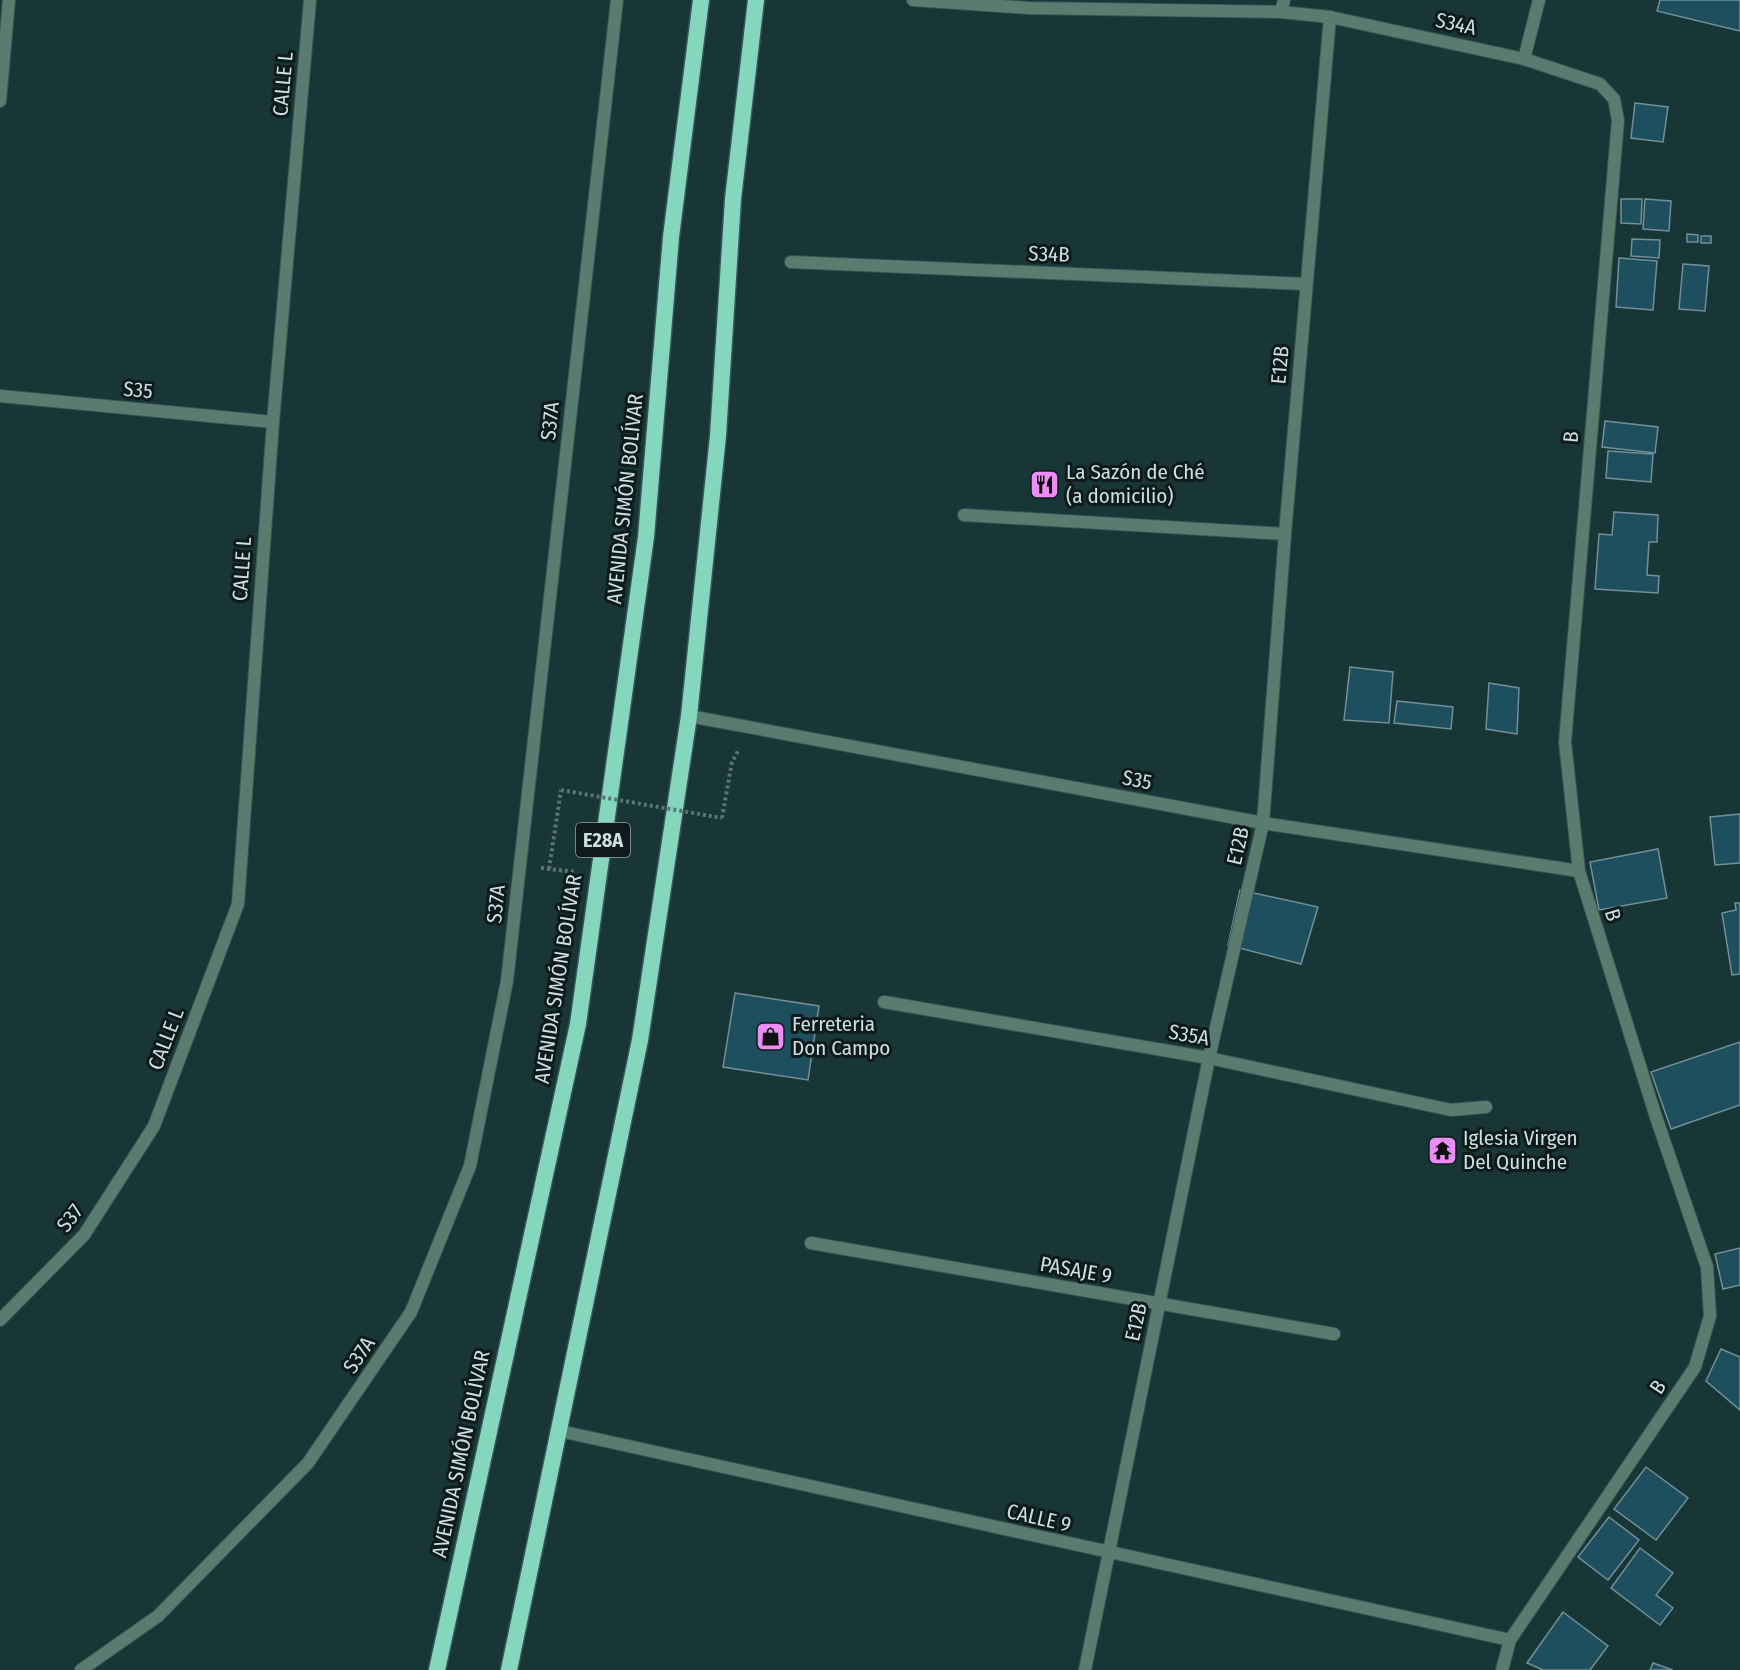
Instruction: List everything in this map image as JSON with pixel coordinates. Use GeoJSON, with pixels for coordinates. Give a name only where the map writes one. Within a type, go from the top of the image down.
{"type":"FeatureCollection","features":[{"type":"Feature","properties":{"kind":"highway","name":"AVENIDA SIMÓN BOLÍVAR"},"geometry":{"type":"LineString","coordinates":[[437,1670],[578,1024],[646,537],[671,237],[702,0]]}},
{"type":"Feature","properties":{"kind":"highway"},"geometry":{"type":"LineString","coordinates":[[509,1670],[640,1040],[689,716],[718,436],[734,199],[756,0]]}},
{"type":"Feature","properties":{"kind":"street"},"geometry":{"type":"LineString","coordinates":[[0,100],[9,0]]}},
{"type":"Feature","properties":{"kind":"street","name":"CALLE L"},"geometry":{"type":"LineString","coordinates":[[154,1126],[238,904],[273,422],[310,0]]}},
{"type":"Feature","properties":{"kind":"street","name":"S37A"},"geometry":{"type":"LineString","coordinates":[[81,1670],[158,1616],[308,1463],[411,1312],[470,1166],[507,981],[617,0]]}},
{"type":"Feature","properties":{"kind":"street","name":"S34A"},"geometry":{"type":"LineString","coordinates":[[913,0],[1030,4],[1283,6],[1524,59],[1600,84],[1614,99]]}},
{"type":"Feature","properties":{"kind":"street"},"geometry":{"type":"LineString","coordinates":[[1524,59],[1539,0]]}},
{"type":"Feature","properties":{"kind":"street","name":"E12B"},"geometry":{"type":"LineString","coordinates":[[1085,1670],[1209,1058],[1263,823],[1285,534],[1330,17]]}},
{"type":"Feature","properties":{"kind":"street","name":"B"},"geometry":{"type":"LineString","coordinates":[[1502,1670],[1510,1640],[1695,1367],[1710,1316],[1707,1267],[1655,1114],[1579,871],[1565,742],[1618,120],[1614,99]]}},
{"type":"Feature","properties":{"kind":"street","name":"S34B"},"geometry":{"type":"LineString","coordinates":[[791,262],[1306,284]]}},
{"type":"Feature","properties":{"kind":"street","name":"S35"},"geometry":{"type":"LineString","coordinates":[[0,396],[273,422]]}},
{"type":"Feature","properties":{"kind":"street"},"geometry":{"type":"LineString","coordinates":[[964,515],[1285,534]]}},
{"type":"Feature","properties":{"kind":"street","name":"S35"},"geometry":{"type":"LineString","coordinates":[[689,716],[1263,823],[1579,871]]}},
{"type":"Feature","properties":{"kind":"street","name":"S35A"},"geometry":{"type":"LineString","coordinates":[[884,1002],[1209,1058],[1451,1110],[1486,1107]]}},
{"type":"Feature","properties":{"kind":"street","name":"S37"},"geometry":{"type":"LineString","coordinates":[[0,1320],[84,1235],[154,1126]]}},
{"type":"Feature","properties":{"kind":"street","name":"PASAJE 9"},"geometry":{"type":"LineString","coordinates":[[811,1244],[1334,1334]]}},
{"type":"Feature","properties":{"kind":"street","name":"CALLE 9"},"geometry":{"type":"LineString","coordinates":[[560,1431],[1510,1640]]}},
{"type":"Feature","properties":{"kind":"path"},"geometry":{"type":"LineString","coordinates":[[549,869],[561,790],[723,818],[732,762]]}},
{"type":"Feature","properties":{"kind":"path"},"geometry":{"type":"LineString","coordinates":[[519,866],[599,874]]}},
{"type":"Feature","properties":{"kind":"building"},"geometry":{"type":"Polygon","coordinates":[[[1660,0],[1740,0],[1740,31],[1657,11],[1660,0]]]}},
{"type":"Feature","properties":{"kind":"building"},"geometry":{"type":"Polygon","coordinates":[[[1635,103],[1668,107],[1663,142],[1631,138],[1635,103]]]}},
{"type":"Feature","properties":{"kind":"building"},"geometry":{"type":"Polygon","coordinates":[[[1621,199],[1642,199],[1641,224],[1621,223],[1621,199]]]}},
{"type":"Feature","properties":{"kind":"building"},"geometry":{"type":"Polygon","coordinates":[[[1645,199],[1671,201],[1669,231],[1643,229],[1645,199]]]}},
{"type":"Feature","properties":{"kind":"building"},"geometry":{"type":"Polygon","coordinates":[[[1687,234],[1698,235],[1698,242],[1687,242],[1687,234]]]}},
{"type":"Feature","properties":{"kind":"building"},"geometry":{"type":"Polygon","coordinates":[[[1701,236],[1711,236],[1711,243],[1701,243],[1701,236]]]}},
{"type":"Feature","properties":{"kind":"building"},"geometry":{"type":"Polygon","coordinates":[[[1632,239],[1660,240],[1659,258],[1631,256],[1632,239]]]}},
{"type":"Feature","properties":{"kind":"building"},"geometry":{"type":"Polygon","coordinates":[[[1619,258],[1657,261],[1653,310],[1616,307],[1619,258]]]}},
{"type":"Feature","properties":{"kind":"building"},"geometry":{"type":"Polygon","coordinates":[[[1683,264],[1709,266],[1705,311],[1679,309],[1683,264]]]}},
{"type":"Feature","properties":{"kind":"building"},"geometry":{"type":"Polygon","coordinates":[[[1605,421],[1658,427],[1655,453],[1602,447],[1605,421]]]}},
{"type":"Feature","properties":{"kind":"building"},"geometry":{"type":"Polygon","coordinates":[[[1608,451],[1653,454],[1651,482],[1606,478],[1608,451]]]}},
{"type":"Feature","properties":{"kind":"building"},"geometry":{"type":"Polygon","coordinates":[[[1614,512],[1658,515],[1657,542],[1649,542],[1647,575],[1659,576],[1658,593],[1595,589],[1599,534],[1612,535],[1614,512]]]}},
{"type":"Feature","properties":{"kind":"building"},"geometry":{"type":"Polygon","coordinates":[[[1350,667],[1393,672],[1389,723],[1344,720],[1350,667]]]}},
{"type":"Feature","properties":{"kind":"building"},"geometry":{"type":"Polygon","coordinates":[[[1489,683],[1519,688],[1517,734],[1486,729],[1489,683]]]}},
{"type":"Feature","properties":{"kind":"building"},"geometry":{"type":"Polygon","coordinates":[[[1397,701],[1453,707],[1451,729],[1394,723],[1397,701]]]}},
{"type":"Feature","properties":{"kind":"building"},"geometry":{"type":"Polygon","coordinates":[[[1740,814],[1740,863],[1715,865],[1710,817],[1740,814]]]}},
{"type":"Feature","properties":{"kind":"building"},"geometry":{"type":"Polygon","coordinates":[[[1658,849],[1667,898],[1599,910],[1590,862],[1658,849]]]}},
{"type":"Feature","properties":{"kind":"building"},"geometry":{"type":"Polygon","coordinates":[[[1240,890],[1318,907],[1301,964],[1228,945],[1240,890]]]}},
{"type":"Feature","properties":{"kind":"building"},"geometry":{"type":"Polygon","coordinates":[[[1735,903],[1740,903],[1740,974],[1732,975],[1722,913],[1736,910],[1735,903]]]}},
{"type":"Feature","properties":{"kind":"building","name":"Ferreteria Don Campo"},"geometry":{"type":"Polygon","coordinates":[[[735,993],[819,1006],[808,1080],[723,1067],[735,993]]]}},
{"type":"Feature","properties":{"kind":"building"},"geometry":{"type":"Polygon","coordinates":[[[1740,1042],[1740,1105],[1671,1129],[1651,1072],[1740,1042]]]}},
{"type":"Feature","properties":{"kind":"building"},"geometry":{"type":"Polygon","coordinates":[[[1740,1248],[1740,1285],[1723,1289],[1715,1254],[1740,1248]]]}},
{"type":"Feature","properties":{"kind":"building"},"geometry":{"type":"Polygon","coordinates":[[[1721,1349],[1740,1357],[1740,1410],[1706,1381],[1721,1349]]]}},
{"type":"Feature","properties":{"kind":"building"},"geometry":{"type":"Polygon","coordinates":[[[1646,1467],[1688,1498],[1656,1540],[1614,1509],[1646,1467]]]}},
{"type":"Feature","properties":{"kind":"building"},"geometry":{"type":"Polygon","coordinates":[[[1609,1517],[1639,1540],[1608,1580],[1578,1557],[1609,1517]]]}},
{"type":"Feature","properties":{"kind":"building"},"geometry":{"type":"Polygon","coordinates":[[[1640,1548],[1673,1573],[1656,1595],[1673,1608],[1660,1625],[1611,1588],[1640,1548]]]}},
{"type":"Feature","properties":{"kind":"building"},"geometry":{"type":"Polygon","coordinates":[[[1563,1612],[1608,1646],[1590,1670],[1543,1670],[1527,1663],[1563,1612]]]}},
{"type":"Feature","properties":{"kind":"building"},"geometry":{"type":"Polygon","coordinates":[[[1653,1663],[1673,1670],[1650,1670],[1653,1663]]]}},
{"type":"Feature","properties":{"kind":"place","name":"La Sazón de Ché (a domicilio)"},"geometry":{"type":"Point","coordinates":[1045,484]}},
{"type":"Feature","properties":{"kind":"place","name":"Ferreteria Don Campo"},"geometry":{"type":"Point","coordinates":[771,1036]}},
{"type":"Feature","properties":{"kind":"place","name":"Iglesia Virgen Del Quinche"},"geometry":{"type":"Point","coordinates":[1442,1150]}}]}
